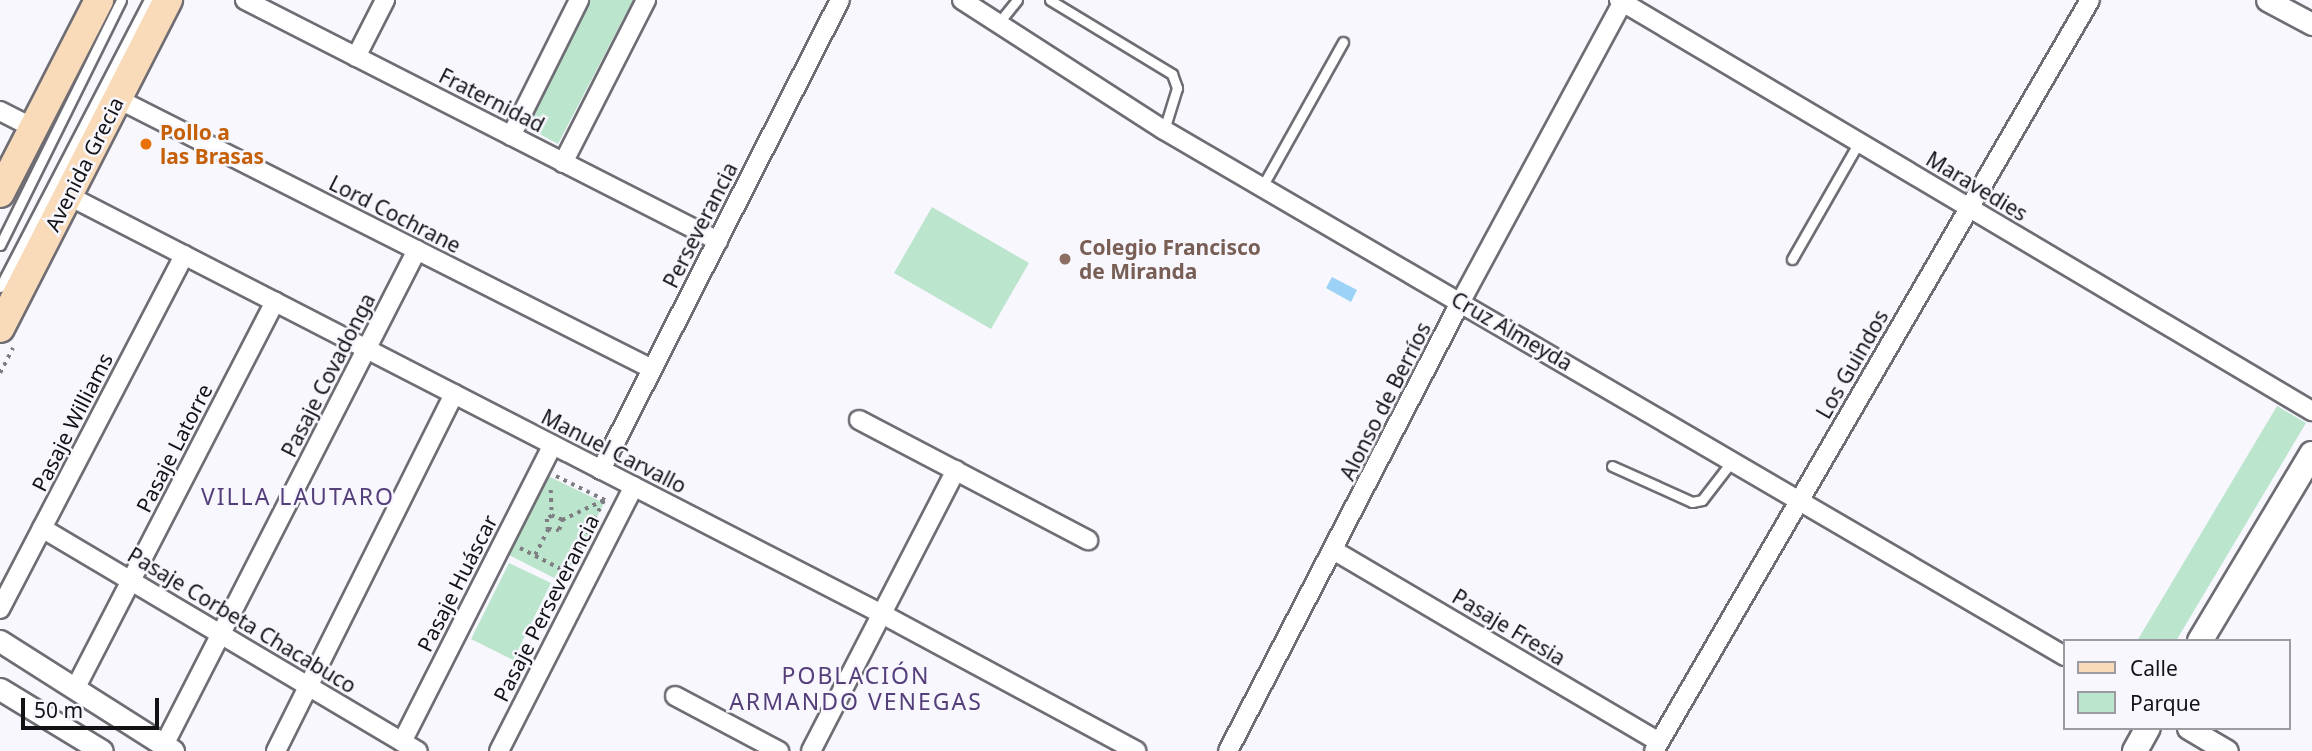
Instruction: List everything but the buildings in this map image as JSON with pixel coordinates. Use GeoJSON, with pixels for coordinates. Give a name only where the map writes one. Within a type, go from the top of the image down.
{"type":"FeatureCollection","features":[{"type":"Feature","properties":{"kind":"main road","name":"Avenida Grecia"},"geometry":{"type":"LineString","coordinates":[[0,328],[167,0]]}},
{"type":"Feature","properties":{"kind":"main road"},"geometry":{"type":"LineString","coordinates":[[0,193],[101,1]]}},
{"type":"Feature","properties":{"kind":"main road"},"geometry":{"type":"LineString","coordinates":[[2201,639],[2312,454]]}},
{"type":"Feature","properties":{"kind":"main road"},"geometry":{"type":"LineString","coordinates":[[2135,751],[2147,730]]}},
{"type":"Feature","properties":{"kind":"street","name":"Fraternidad"},"geometry":{"type":"LineString","coordinates":[[245,0],[718,241]]}},
{"type":"Feature","properties":{"kind":"street"},"geometry":{"type":"LineString","coordinates":[[356,57],[385,0]]}},
{"type":"Feature","properties":{"kind":"street"},"geometry":{"type":"LineString","coordinates":[[511,136],[579,0]]}},
{"type":"Feature","properties":{"kind":"street"},"geometry":{"type":"LineString","coordinates":[[564,163],[646,0]]}},
{"type":"Feature","properties":{"kind":"street","name":"Perseverancia"},"geometry":{"type":"LineString","coordinates":[[601,470],[840,0]]}},
{"type":"Feature","properties":{"kind":"street","name":"Cruz Almeyda"},"geometry":{"type":"LineString","coordinates":[[962,0],[1000,21],[1164,130],[2064,655]]}},
{"type":"Feature","properties":{"kind":"street","name":"Los Guindos"},"geometry":{"type":"LineString","coordinates":[[1657,747],[2090,0]]}},
{"type":"Feature","properties":{"kind":"street"},"geometry":{"type":"LineString","coordinates":[[2267,0],[2312,24]]}},
{"type":"Feature","properties":{"kind":"street","name":"Maravedies"},"geometry":{"type":"LineString","coordinates":[[1622,1],[2312,411]]}},
{"type":"Feature","properties":{"kind":"street","name":"Alonso de Berríos"},"geometry":{"type":"LineString","coordinates":[[1228,751],[1335,551],[1461,301],[1622,1]]}},
{"type":"Feature","properties":{"kind":"street","name":"Lord Cochrane"},"geometry":{"type":"LineString","coordinates":[[118,99],[652,369]]}},
{"type":"Feature","properties":{"kind":"street"},"geometry":{"type":"LineString","coordinates":[[0,111],[33,128]]}},
{"type":"Feature","properties":{"kind":"street","name":"Manuel Carvallo"},"geometry":{"type":"LineString","coordinates":[[69,196],[882,614],[1136,751]]}},
{"type":"Feature","properties":{"kind":"street","name":"Pasaje Covadonga"},"geometry":{"type":"LineString","coordinates":[[169,748],[221,634],[417,250]]}},
{"type":"Feature","properties":{"kind":"street","name":"Pasaje Williams"},"geometry":{"type":"LineString","coordinates":[[0,609],[184,255]]}},
{"type":"Feature","properties":{"kind":"street","name":"Pasaje Latorre"},"geometry":{"type":"LineString","coordinates":[[75,689],[275,302]]}},
{"type":"Feature","properties":{"kind":"street"},"geometry":{"type":"LineString","coordinates":[[276,751],[454,394]]}},
{"type":"Feature","properties":{"kind":"street"},"geometry":{"type":"LineString","coordinates":[[859,419],[1088,540]]}},
{"type":"Feature","properties":{"kind":"street","name":"Pasaje Huáscar"},"geometry":{"type":"LineString","coordinates":[[402,742],[553,445]]}},
{"type":"Feature","properties":{"kind":"street"},"geometry":{"type":"LineString","coordinates":[[811,751],[956,470]]}},
{"type":"Feature","properties":{"kind":"street","name":"Pasaje Perseverancia"},"geometry":{"type":"LineString","coordinates":[[499,751],[634,486]]}},
{"type":"Feature","properties":{"kind":"street","name":"Pasaje Corbeta Chacabuco"},"geometry":{"type":"LineString","coordinates":[[42,528],[418,751]]}},
{"type":"Feature","properties":{"kind":"street","name":"Pasaje Fresia"},"geometry":{"type":"LineString","coordinates":[[1335,551],[1657,747]]}},
{"type":"Feature","properties":{"kind":"street"},"geometry":{"type":"LineString","coordinates":[[0,641],[169,748]]}},
{"type":"Feature","properties":{"kind":"street"},"geometry":{"type":"LineString","coordinates":[[0,689],[103,751]]}},
{"type":"Feature","properties":{"kind":"street"},"geometry":{"type":"LineString","coordinates":[[675,696],[779,751]]}},
{"type":"Feature","properties":{"kind":"street"},"geometry":{"type":"LineString","coordinates":[[2192,730],[2227,751]]}},
{"type":"Feature","properties":{"kind":"lane"},"geometry":{"type":"LineString","coordinates":[[0,287],[149,0]]}},
{"type":"Feature","properties":{"kind":"lane"},"geometry":{"type":"LineString","coordinates":[[1000,21],[1017,0]]}},
{"type":"Feature","properties":{"kind":"lane"},"geometry":{"type":"LineString","coordinates":[[1050,0],[1172,74],[1177,88],[1164,130]]}},
{"type":"Feature","properties":{"kind":"lane"},"geometry":{"type":"LineString","coordinates":[[0,245],[101,1]]}},
{"type":"Feature","properties":{"kind":"lane"},"geometry":{"type":"LineString","coordinates":[[1262,187],[1343,42]]}},
{"type":"Feature","properties":{"kind":"lane"},"geometry":{"type":"LineString","coordinates":[[1792,260],[1859,142]]}},
{"type":"Feature","properties":{"kind":"lane"},"geometry":{"type":"LineString","coordinates":[[1612,466],[1692,502],[1702,500],[1732,461]]}},
{"type":"Feature","properties":{"kind":"path"},"geometry":{"type":"LineString","coordinates":[[552,516],[550,472],[604,500]]}},
{"type":"Feature","properties":{"kind":"path"},"geometry":{"type":"LineString","coordinates":[[552,516],[562,520],[604,500]]}},
{"type":"Feature","properties":{"kind":"path"},"geometry":{"type":"LineString","coordinates":[[513,544],[567,572],[604,500]]}},
{"type":"Feature","properties":{"kind":"path"},"geometry":{"type":"LineString","coordinates":[[534,556],[548,529],[547,519],[552,516]]}},
{"type":"Feature","properties":{"kind":"path"},"geometry":{"type":"LineString","coordinates":[[548,529],[559,530],[562,520]]}},
{"type":"Feature","properties":{"kind":"green space"},"geometry":{"type":"Polygon","coordinates":[[[590,0],[633,0],[558,144],[525,126],[590,0]]]}},
{"type":"Feature","properties":{"kind":"green space"},"geometry":{"type":"Polygon","coordinates":[[[932,207],[1029,263],[991,329],[894,273],[932,207]]]}},
{"type":"Feature","properties":{"kind":"green space"},"geometry":{"type":"Polygon","coordinates":[[[2277,406],[2306,423],[2177,639],[2138,639],[2277,406]]]}},
{"type":"Feature","properties":{"kind":"green space"},"geometry":{"type":"Polygon","coordinates":[[[546,475],[604,503],[564,583],[507,554],[546,475]]]}},
{"type":"Feature","properties":{"kind":"green space"},"geometry":{"type":"Polygon","coordinates":[[[509,563],[551,583],[513,660],[471,639],[509,563]]]}},
{"type":"Feature","properties":{"kind":"water"},"geometry":{"type":"Polygon","coordinates":[[[1332,277],[1357,290],[1351,302],[1326,288],[1332,277]]]}},
{"type":"Feature","properties":{"kind":"place","name":"Pollo a las Brasas"},"geometry":{"type":"Point","coordinates":[146,144]}},
{"type":"Feature","properties":{"kind":"place","name":"Colegio Francisco de Miranda"},"geometry":{"type":"Point","coordinates":[1065,259]}},
{"type":"Feature","properties":{"kind":"district","name":"VILLA LAUTARO"},"geometry":{"type":"Point","coordinates":[298,496]}},
{"type":"Feature","properties":{"kind":"district","name":"POBLACIÓN ARMANDO VENEGAS"},"geometry":{"type":"Point","coordinates":[856,688]}}]}
